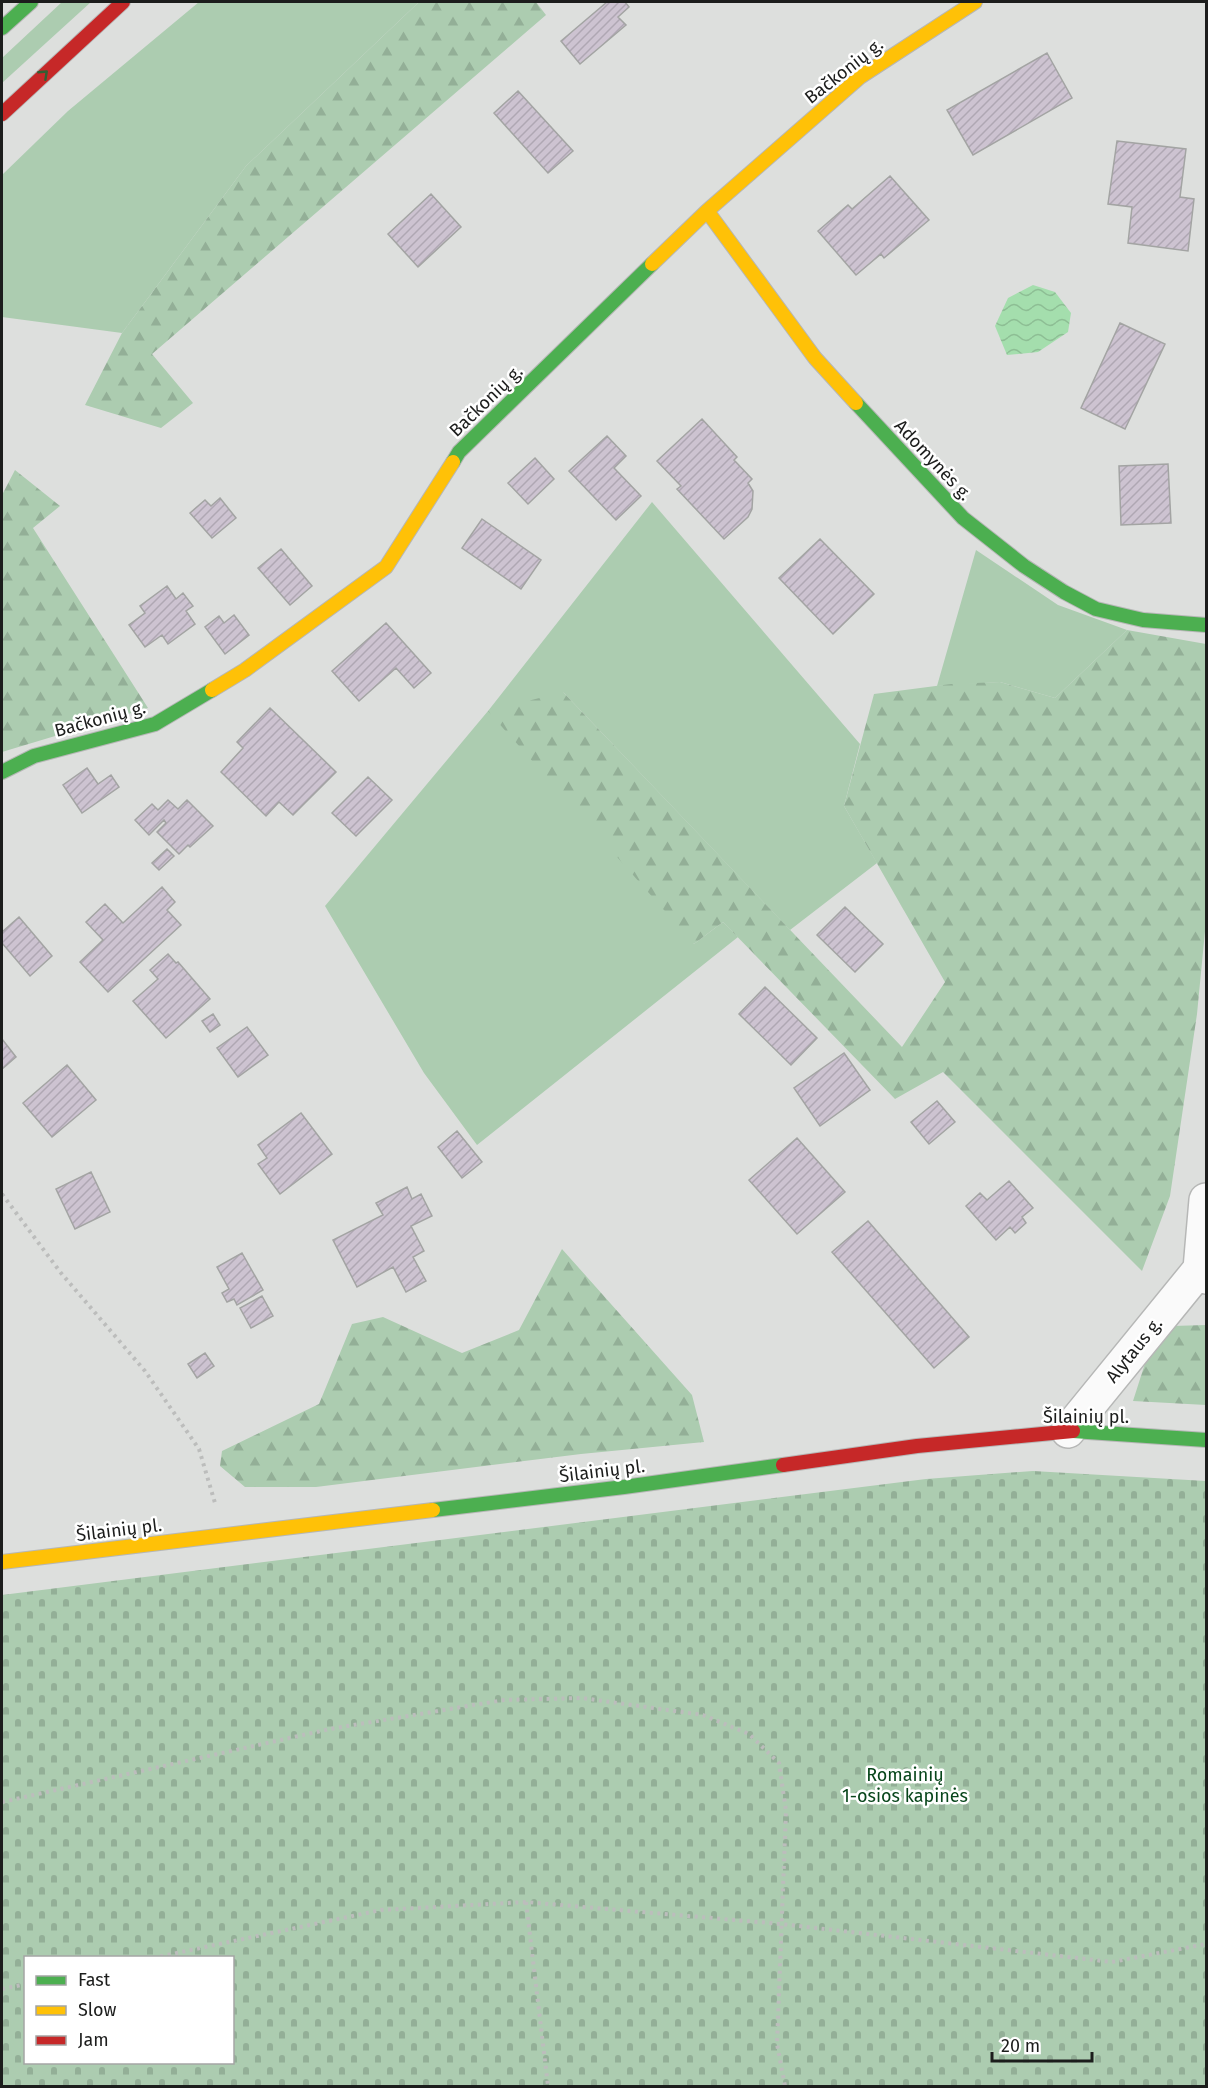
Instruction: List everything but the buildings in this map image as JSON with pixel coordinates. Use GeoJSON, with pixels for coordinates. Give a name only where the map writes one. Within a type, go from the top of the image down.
{"type":"FeatureCollection","features":[{"type":"Feature","properties":{"kind":"main road"},"geometry":{"type":"LineString","coordinates":[[2,28],[31,2]]}},
{"type":"Feature","properties":{"kind":"main road"},"geometry":{"type":"LineString","coordinates":[[2,114],[123,2]]}},
{"type":"Feature","properties":{"kind":"main road","name":"Bačkonių g."},"geometry":{"type":"LineString","coordinates":[[2,772],[34,756],[155,724],[246,670],[386,567],[459,452],[707,211],[860,77],[975,2]]}},
{"type":"Feature","properties":{"kind":"main road","name":"Adomynės g."},"geometry":{"type":"LineString","coordinates":[[707,211],[815,358],[963,518],[1024,566],[1064,592],[1096,609],[1143,620],[1206,625]]}},
{"type":"Feature","properties":{"kind":"main road","name":"Šilainių pl."},"geometry":{"type":"LineString","coordinates":[[2,1562],[624,1487],[917,1446],[1068,1431],[1206,1440]]}},
{"type":"Feature","properties":{"kind":"street","name":"Alytaus g."},"geometry":{"type":"LineString","coordinates":[[1068,1431],[1203,1273],[1206,1200]]}},
{"type":"Feature","properties":{"kind":"path"},"geometry":{"type":"LineString","coordinates":[[2,1194],[61,1273],[145,1371],[199,1449],[225,1535]]}},
{"type":"Feature","properties":{"kind":"path"},"geometry":{"type":"LineString","coordinates":[[2,1802],[330,1729],[504,1700],[582,1698],[703,1715],[749,1734],[779,1763],[786,1811],[777,2044],[785,2086]]}},
{"type":"Feature","properties":{"kind":"path"},"geometry":{"type":"LineString","coordinates":[[526,1902],[548,2086]]}},
{"type":"Feature","properties":{"kind":"path"},"geometry":{"type":"LineString","coordinates":[[162,1956],[381,1910],[526,1902],[781,1924],[1112,1962],[1206,1944]]}},
{"type":"Feature","properties":{"kind":"path"},"geometry":{"type":"LineString","coordinates":[[2,1989],[24,1984]]}},
{"type":"Feature","properties":{"kind":"green space"},"geometry":{"type":"Polygon","coordinates":[[[62,2],[91,2],[2,83],[2,58],[62,2]]]}},
{"type":"Feature","properties":{"kind":"green space"},"geometry":{"type":"Polygon","coordinates":[[[199,2],[419,2],[246,166],[122,333],[2,317],[2,175],[68,111],[199,2]]]}},
{"type":"Feature","properties":{"kind":"green space"},"geometry":{"type":"Polygon","coordinates":[[[419,2],[536,2],[546,15],[152,354],[193,403],[161,428],[85,405],[122,333],[246,166],[419,2]]]}},
{"type":"Feature","properties":{"kind":"green space"},"geometry":{"type":"Polygon","coordinates":[[[15,470],[60,506],[33,528],[148,708],[2,752],[2,495],[15,470]]]}},
{"type":"Feature","properties":{"kind":"green space"},"geometry":{"type":"Polygon","coordinates":[[[652,502],[860,744],[844,806],[877,863],[790,930],[563,692],[694,944],[723,922],[738,937],[477,1145],[424,1073],[325,906],[488,711],[652,502]]]}},
{"type":"Feature","properties":{"kind":"green space"},"geometry":{"type":"Polygon","coordinates":[[[976,550],[1058,605],[1127,630],[1055,698],[1000,682],[937,686],[976,550]]]}},
{"type":"Feature","properties":{"kind":"green space"},"geometry":{"type":"Polygon","coordinates":[[[1127,630],[1206,644],[1206,921],[1197,1014],[1170,1196],[1142,1271],[943,1072],[895,1099],[723,922],[694,944],[488,711],[563,692],[902,1047],[945,982],[844,806],[874,694],[951,684],[1000,682],[1055,698],[1127,630]]]}},
{"type":"Feature","properties":{"kind":"green space"},"geometry":{"type":"Polygon","coordinates":[[[562,1249],[692,1395],[704,1442],[581,1454],[316,1487],[245,1487],[220,1466],[222,1451],[319,1404],[352,1324],[383,1317],[462,1353],[519,1330],[562,1249]]]}},
{"type":"Feature","properties":{"kind":"green space"},"geometry":{"type":"Polygon","coordinates":[[[1206,1325],[1206,1405],[1133,1401],[1155,1332],[1172,1326],[1206,1325]]]}},
{"type":"Feature","properties":{"kind":"green space","name":"Romainių 1-osios kapinės"},"geometry":{"type":"Polygon","coordinates":[[[1033,1471],[1206,1481],[1206,2086],[2,2086],[2,1595],[926,1479],[1033,1471]]]}},
{"type":"Feature","properties":{"kind":"water"},"geometry":{"type":"Polygon","coordinates":[[[1033,285],[1055,292],[1071,313],[1068,332],[1038,352],[1007,355],[995,326],[1008,298],[1033,285]]]}},
{"type":"Feature","properties":{"kind":"traffic: fast"},"geometry":{"type":"LineString","coordinates":[[2,28],[31,2]]}},
{"type":"Feature","properties":{"kind":"traffic: fast"},"geometry":{"type":"LineString","coordinates":[[453,462],[459,452],[652,264]]}},
{"type":"Feature","properties":{"kind":"traffic: fast"},"geometry":{"type":"LineString","coordinates":[[856,403],[963,518],[1024,566],[1064,592],[1096,609],[1143,620],[1206,625]]}},
{"type":"Feature","properties":{"kind":"traffic: fast"},"geometry":{"type":"LineString","coordinates":[[2,772],[34,756],[155,724],[212,690]]}},
{"type":"Feature","properties":{"kind":"traffic: fast"},"geometry":{"type":"LineString","coordinates":[[1073,1431],[1206,1440]]}},
{"type":"Feature","properties":{"kind":"traffic: fast"},"geometry":{"type":"LineString","coordinates":[[433,1510],[783,1465]]}},
{"type":"Feature","properties":{"kind":"traffic: slow"},"geometry":{"type":"LineString","coordinates":[[652,264],[707,211],[860,77],[975,2]]}},
{"type":"Feature","properties":{"kind":"traffic: slow"},"geometry":{"type":"LineString","coordinates":[[707,211],[815,358],[856,403]]}},
{"type":"Feature","properties":{"kind":"traffic: slow"},"geometry":{"type":"LineString","coordinates":[[212,690],[245,670],[386,567],[453,462]]}},
{"type":"Feature","properties":{"kind":"traffic: slow"},"geometry":{"type":"LineString","coordinates":[[2,1562],[433,1510]]}},
{"type":"Feature","properties":{"kind":"traffic: jam"},"geometry":{"type":"LineString","coordinates":[[2,114],[123,2]]}},
{"type":"Feature","properties":{"kind":"traffic: jam"},"geometry":{"type":"LineString","coordinates":[[783,1465],[917,1446],[1073,1431]]}}]}
